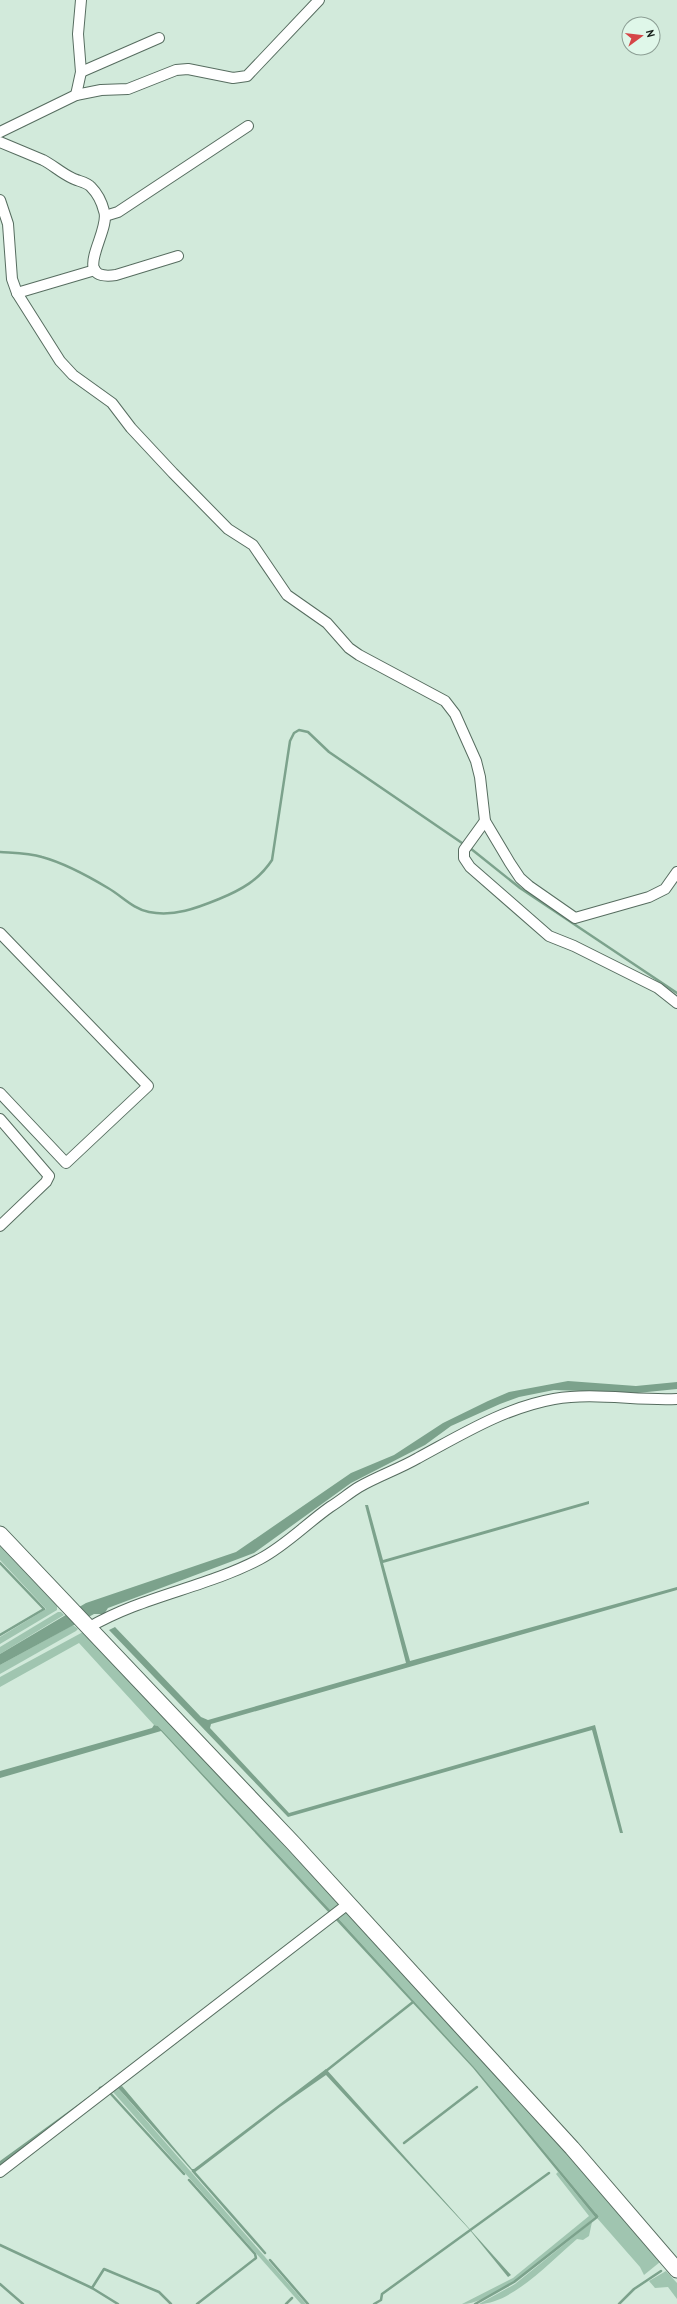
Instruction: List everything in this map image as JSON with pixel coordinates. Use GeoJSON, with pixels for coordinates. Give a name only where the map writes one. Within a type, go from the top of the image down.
{"type":"FeatureCollection","features":[{"type":"Feature","properties":{"kind":"main road"},"geometry":{"type":"LineString","coordinates":[[0,1534],[348,1904],[572,2148],[677,2270]]}},
{"type":"Feature","properties":{"kind":"street"},"geometry":{"type":"LineString","coordinates":[[76,95],[81,72],[78,34],[80,0]]}},
{"type":"Feature","properties":{"kind":"street"},"geometry":{"type":"LineString","coordinates":[[0,132],[76,95],[101,90],[128,89],[176,70],[188,69],[233,78],[247,76],[319,0]]}},
{"type":"Feature","properties":{"kind":"street"},"geometry":{"type":"LineString","coordinates":[[81,72],[159,38]]}},
{"type":"Feature","properties":{"kind":"street"},"geometry":{"type":"LineString","coordinates":[[105,216],[118,212],[248,126]]}},
{"type":"Feature","properties":{"kind":"street"},"geometry":{"type":"LineString","coordinates":[[0,142],[44,161],[72,178],[90,186],[98,197],[106,222],[94,255],[93,267],[97,274],[106,277],[116,275],[178,256]]}},
{"type":"Feature","properties":{"kind":"street"},"geometry":{"type":"LineString","coordinates":[[0,200],[8,224],[12,279],[17,293],[60,361],[73,375],[112,403],[131,428],[228,529],[252,545],[287,595],[327,624],[349,648],[359,655],[445,701],[455,714],[476,761],[480,777],[485,821],[520,878],[575,918],[650,897],[665,889],[677,872]]}},
{"type":"Feature","properties":{"kind":"street"},"geometry":{"type":"LineString","coordinates":[[17,293],[95,270]]}},
{"type":"Feature","properties":{"kind":"street"},"geometry":{"type":"LineString","coordinates":[[485,821],[464,850],[464,858],[470,867],[549,936],[574,946],[658,988],[677,1003]]}},
{"type":"Feature","properties":{"kind":"street"},"geometry":{"type":"LineString","coordinates":[[0,933],[148,1086],[66,1162],[0,1093]]}},
{"type":"Feature","properties":{"kind":"street"},"geometry":{"type":"LineString","coordinates":[[0,1119],[49,1176],[46,1182],[0,1226]]}},
{"type":"Feature","properties":{"kind":"street"},"geometry":{"type":"LineString","coordinates":[[26,1148],[39,1135]]}},
{"type":"Feature","properties":{"kind":"street"},"geometry":{"type":"LineString","coordinates":[[86,1626],[133,1606],[255,1562],[273,1552],[317,1517],[360,1487],[396,1470],[455,1436],[498,1416],[540,1402],[560,1398],[677,1399]]}},
{"type":"Feature","properties":{"kind":"street"},"geometry":{"type":"LineString","coordinates":[[0,2172],[348,1904]]}},
{"type":"Feature","properties":{"kind":"shaded area"},"geometry":{"type":"Polygon","coordinates":[[[568,1381],[636,1386],[677,1382],[677,1389],[637,1393],[554,1390],[519,1397],[500,1404],[451,1426],[425,1445],[351,1483],[254,1553],[108,1608],[104,1614],[94,1614],[0,1665],[0,1654],[86,1603],[236,1552],[351,1473],[394,1455],[443,1423],[509,1392],[568,1381]]]}},
{"type":"Feature","properties":{"kind":"shaded area"},"geometry":{"type":"Polygon","coordinates":[[[589,1501],[589,1504],[383,1563],[410,1661],[677,1587],[677,1590],[211,1724],[210,1728],[289,1813],[595,1725],[623,1833],[620,1833],[592,1730],[288,1817],[109,1630],[115,1627],[201,1717],[208,1720],[406,1663],[365,1505],[368,1505],[383,1560],[589,1501]]]}},
{"type":"Feature","properties":{"kind":"shaded area"},"geometry":{"type":"Polygon","coordinates":[[[0,1546],[57,1606],[57,1610],[0,1644],[0,1637],[46,1609],[0,1560],[0,1546]]]}},
{"type":"Feature","properties":{"kind":"shaded area"},"geometry":{"type":"Polygon","coordinates":[[[58,1612],[61,1612],[64,1615],[0,1654],[0,1647],[58,1612]]]}},
{"type":"Feature","properties":{"kind":"shaded area"},"geometry":{"type":"Polygon","coordinates":[[[73,1625],[78,1629],[76,1631],[0,1674],[0,1665],[73,1625]]]}},
{"type":"Feature","properties":{"kind":"shaded area"},"geometry":{"type":"Polygon","coordinates":[[[83,1632],[339,1904],[339,1908],[333,1913],[158,1726],[154,1725],[79,1643],[0,1687],[0,1677],[83,1632]]]}},
{"type":"Feature","properties":{"kind":"shaded area"},"geometry":{"type":"Polygon","coordinates":[[[154,1725],[158,1726],[333,1913],[331,1915],[161,1731],[0,1778],[0,1771],[152,1728],[154,1725]]]}},
{"type":"Feature","properties":{"kind":"shaded area"},"geometry":{"type":"Polygon","coordinates":[[[346,1911],[570,2156],[660,2262],[644,2275],[640,2267],[597,2218],[599,2217],[475,2068],[337,1917],[346,1911]]]}},
{"type":"Feature","properties":{"kind":"shaded area"},"geometry":{"type":"Polygon","coordinates":[[[337,1917],[475,2068],[599,2217],[595,2217],[473,2068],[335,1919],[337,1917]]]}},
{"type":"Feature","properties":{"kind":"shaded area"},"geometry":{"type":"Polygon","coordinates":[[[326,2069],[511,2275],[508,2277],[469,2229],[326,2075],[280,2107],[194,2173],[118,2088],[122,2086],[192,2169],[194,2169],[326,2069]]]}},
{"type":"Feature","properties":{"kind":"shaded area"},"geometry":{"type":"Polygon","coordinates":[[[105,2085],[107,2087],[0,2166],[0,2161],[98,2090],[99,2087],[105,2085]]]}},
{"type":"Feature","properties":{"kind":"shaded area"},"geometry":{"type":"Polygon","coordinates":[[[118,2088],[306,2304],[301,2304],[113,2092],[118,2088]]]}},
{"type":"Feature","properties":{"kind":"shaded area"},"geometry":{"type":"Polygon","coordinates":[[[558,2172],[595,2217],[550,2255],[512,2283],[494,2294],[477,2301],[462,2304],[513,2278],[589,2216],[556,2174],[558,2172]]]}},
{"type":"Feature","properties":{"kind":"shaded area"},"geometry":{"type":"Polygon","coordinates":[[[592,2222],[589,2236],[583,2240],[577,2239],[544,2269],[518,2289],[505,2297],[492,2302],[479,2304],[515,2284],[592,2222]]]}},
{"type":"Feature","properties":{"kind":"shaded area"},"geometry":{"type":"Polygon","coordinates":[[[666,2271],[677,2283],[677,2299],[668,2287],[655,2288],[649,2281],[666,2271]]]}},
{"type":"Feature","properties":{"kind":"waterway"},"geometry":{"type":"LineString","coordinates":[[0,852],[32,855],[59,863],[100,883],[138,908],[149,912],[167,913],[185,911],[219,899],[249,884],[267,867],[272,860],[290,741],[294,733],[299,730],[308,732],[329,752],[462,843]]}},
{"type":"Feature","properties":{"kind":"waterway"},"geometry":{"type":"LineString","coordinates":[[470,848],[520,888],[677,993]]}},
{"type":"Feature","properties":{"kind":"waterway"},"geometry":{"type":"LineString","coordinates":[[0,1563],[44,1609],[0,1635]]}},
{"type":"Feature","properties":{"kind":"waterway"},"geometry":{"type":"LineString","coordinates":[[326,2071],[413,2002]]}},
{"type":"Feature","properties":{"kind":"waterway"},"geometry":{"type":"LineString","coordinates":[[404,2143],[477,2087]]}},
{"type":"Feature","properties":{"kind":"waterway"},"geometry":{"type":"LineString","coordinates":[[111,2094],[184,2174]]}},
{"type":"Feature","properties":{"kind":"waterway"},"geometry":{"type":"LineString","coordinates":[[193,2171],[265,2253]]}},
{"type":"Feature","properties":{"kind":"waterway"},"geometry":{"type":"LineString","coordinates":[[374,2304],[381,2300],[382,2294],[549,2173]]}},
{"type":"Feature","properties":{"kind":"waterway"},"geometry":{"type":"LineString","coordinates":[[189,2180],[255,2254],[256,2258],[197,2304]]}},
{"type":"Feature","properties":{"kind":"waterway"},"geometry":{"type":"LineString","coordinates":[[475,2304],[514,2282],[597,2217],[596,2215]]}},
{"type":"Feature","properties":{"kind":"waterway"},"geometry":{"type":"LineString","coordinates":[[0,2245],[92,2288],[118,2304]]}},
{"type":"Feature","properties":{"kind":"waterway"},"geometry":{"type":"LineString","coordinates":[[270,2260],[308,2304]]}},
{"type":"Feature","properties":{"kind":"waterway"},"geometry":{"type":"LineString","coordinates":[[92,2288],[104,2269],[159,2292],[171,2304]]}},
{"type":"Feature","properties":{"kind":"waterway"},"geometry":{"type":"LineString","coordinates":[[619,2304],[634,2289],[661,2271]]}},
{"type":"Feature","properties":{"kind":"waterway"},"geometry":{"type":"LineString","coordinates":[[0,2284],[23,2304]]}},
{"type":"Feature","properties":{"kind":"waterway"},"geometry":{"type":"LineString","coordinates":[[286,2304],[292,2298]]}}]}
